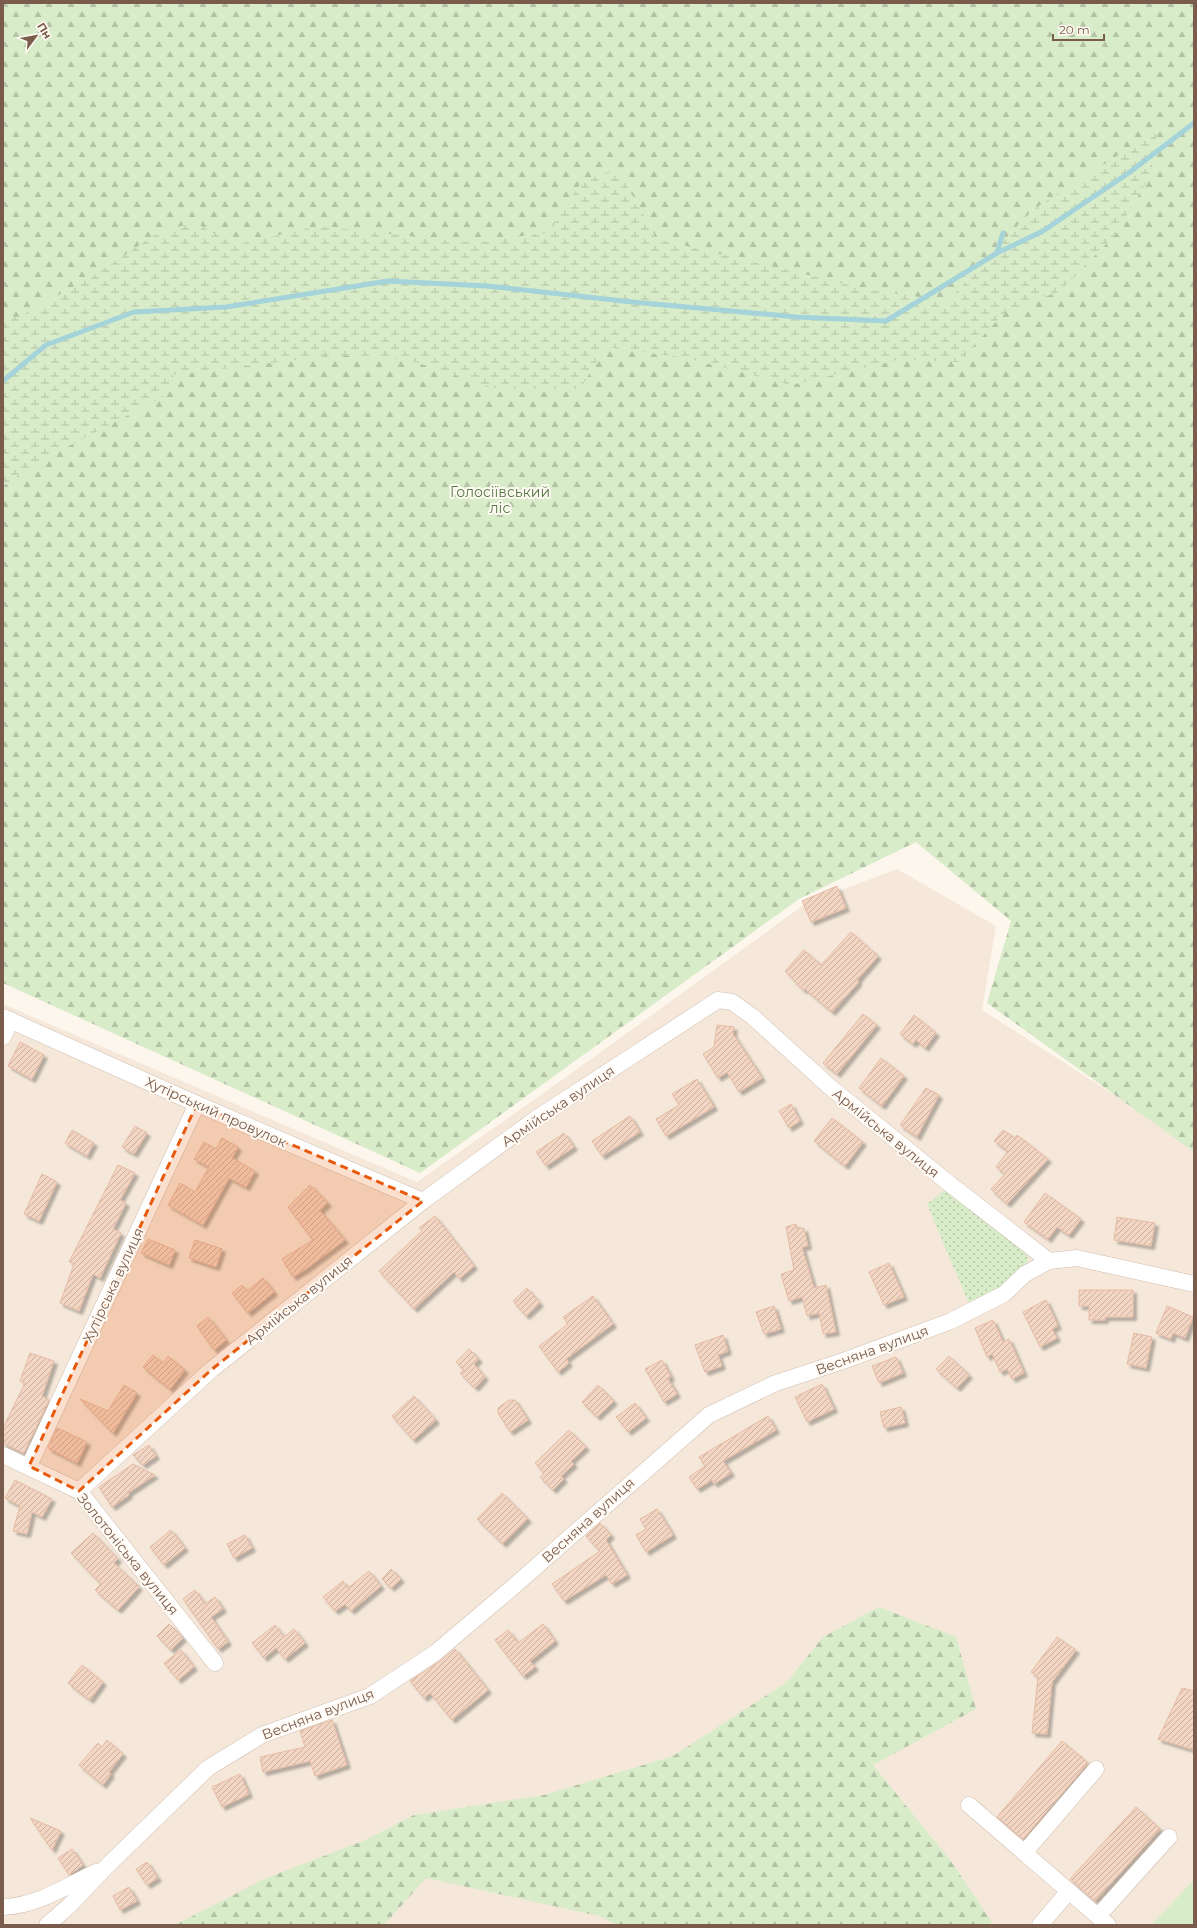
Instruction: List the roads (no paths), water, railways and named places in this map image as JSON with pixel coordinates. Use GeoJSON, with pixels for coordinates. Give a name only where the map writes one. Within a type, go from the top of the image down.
{"type":"FeatureCollection","features":[{"type":"Feature","properties":{"kind":"street","name":"Армійська вулиця"},"geometry":{"type":"LineString","coordinates":[[79,1491],[211,1370],[423,1201],[537,1118],[718,1000],[732,1002],[753,1017],[830,1088],[951,1186],[1049,1261]]}},
{"type":"Feature","properties":{"kind":"street"},"geometry":{"type":"LineString","coordinates":[[3,1037],[7,1018]]}},
{"type":"Feature","properties":{"kind":"street","name":"Хутірський провулок"},"geometry":{"type":"LineString","coordinates":[[7,1018],[197,1104],[423,1201]]}},
{"type":"Feature","properties":{"kind":"street","name":"Хутірська вулиця"},"geometry":{"type":"LineString","coordinates":[[29,1466],[197,1104]]}},
{"type":"Feature","properties":{"kind":"street","name":"Весняна вулиця"},"geometry":{"type":"LineString","coordinates":[[47,1925],[69,1906],[105,1868],[208,1768],[262,1734],[370,1696],[435,1653],[513,1587],[708,1415],[776,1383],[846,1360],[951,1321],[1004,1294],[1025,1274],[1049,1261],[1077,1258],[1194,1284]]}},
{"type":"Feature","properties":{"kind":"street","name":"Золотоніська вулиця"},"geometry":{"type":"LineString","coordinates":[[3,1455],[79,1491],[215,1663]]}},
{"type":"Feature","properties":{"kind":"street"},"geometry":{"type":"LineString","coordinates":[[1024,1853],[1096,1768]]}},
{"type":"Feature","properties":{"kind":"street"},"geometry":{"type":"LineString","coordinates":[[969,1805],[1103,1921],[1169,1837]]}},
{"type":"Feature","properties":{"kind":"street"},"geometry":{"type":"LineString","coordinates":[[3,1907],[28,1902],[51,1895],[105,1868]]}},
{"type":"Feature","properties":{"kind":"street"},"geometry":{"type":"LineString","coordinates":[[1040,1925],[1069,1891]]}},
{"type":"Feature","properties":{"kind":"waterway"},"geometry":{"type":"LineString","coordinates":[[3,381],[46,345],[134,312],[226,307],[388,281],[487,286],[632,302],[797,317],[886,321],[997,253],[1043,231],[1130,172],[1194,123]]}},
{"type":"Feature","properties":{"kind":"waterway"},"geometry":{"type":"LineString","coordinates":[[997,253],[1003,233]]}},
{"type":"Feature","properties":{"kind":"park label","name":"Голосіївський ліс"},"geometry":{"type":"Point","coordinates":[500,500]}}]}
